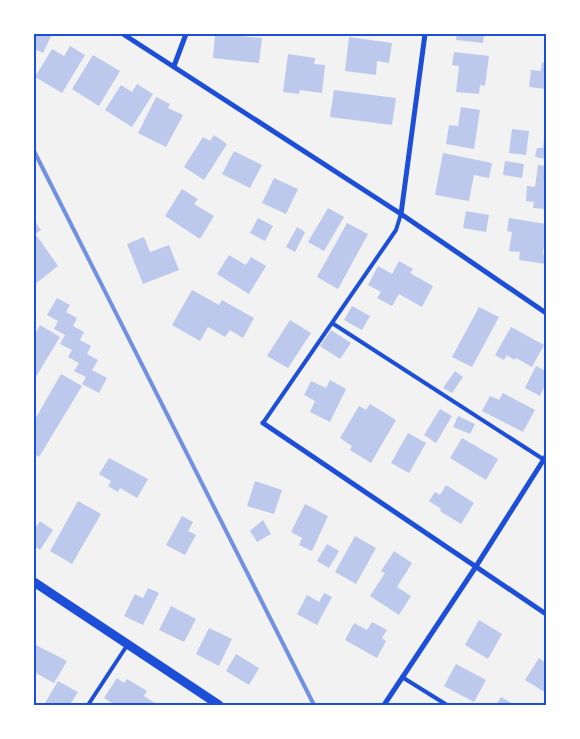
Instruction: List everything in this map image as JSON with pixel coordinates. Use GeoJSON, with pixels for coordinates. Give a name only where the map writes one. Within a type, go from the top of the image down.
{"type":"FeatureCollection","features":[{"type":"Feature","properties":{"kind":"street"},"geometry":{"type":"LineString","coordinates":[[123,34],[401,214],[546,313]]}},
{"type":"Feature","properties":{"kind":"street"},"geometry":{"type":"LineString","coordinates":[[174,66],[186,34]]}},
{"type":"Feature","properties":{"kind":"street"},"geometry":{"type":"LineString","coordinates":[[401,214],[424,34]]}},
{"type":"Feature","properties":{"kind":"street"},"geometry":{"type":"LineString","coordinates":[[263,423],[475,568],[546,614]]}},
{"type":"Feature","properties":{"kind":"street"},"geometry":{"type":"LineString","coordinates":[[384,705],[546,459]]}},
{"type":"Feature","properties":{"kind":"street"},"geometry":{"type":"LineString","coordinates":[[34,582],[219,705]]}},
{"type":"Feature","properties":{"kind":"lane"},"geometry":{"type":"LineString","coordinates":[[263,423],[396,230],[401,214]]}},
{"type":"Feature","properties":{"kind":"lane"},"geometry":{"type":"LineString","coordinates":[[332,323],[546,459]]}},
{"type":"Feature","properties":{"kind":"lane"},"geometry":{"type":"LineString","coordinates":[[88,705],[128,644]]}},
{"type":"Feature","properties":{"kind":"lane"},"geometry":{"type":"LineString","coordinates":[[402,678],[447,705]]}},
{"type":"Feature","properties":{"kind":"building"},"geometry":{"type":"Polygon","coordinates":[[[34,34],[52,34],[43,53],[34,49],[34,34]]]}},
{"type":"Feature","properties":{"kind":"building"},"geometry":{"type":"Polygon","coordinates":[[[215,34],[262,38],[259,63],[213,58],[215,34]]]}},
{"type":"Feature","properties":{"kind":"building"},"geometry":{"type":"Polygon","coordinates":[[[457,34],[484,34],[483,43],[456,40],[457,34]]]}},
{"type":"Feature","properties":{"kind":"building"},"geometry":{"type":"Polygon","coordinates":[[[349,37],[392,43],[389,63],[377,61],[376,75],[345,71],[349,37]]]}},
{"type":"Feature","properties":{"kind":"building"},"geometry":{"type":"Polygon","coordinates":[[[70,46],[85,55],[62,93],[35,77],[52,49],[64,56],[70,46]]]}},
{"type":"Feature","properties":{"kind":"building"},"geometry":{"type":"Polygon","coordinates":[[[454,52],[489,56],[485,86],[480,85],[479,94],[456,92],[459,66],[452,65],[454,52]]]}},
{"type":"Feature","properties":{"kind":"building"},"geometry":{"type":"Polygon","coordinates":[[[288,54],[315,58],[314,64],[325,65],[322,93],[300,90],[299,94],[283,92],[288,54]]]}},
{"type":"Feature","properties":{"kind":"building"},"geometry":{"type":"Polygon","coordinates":[[[93,55],[120,71],[99,106],[72,89],[93,55]]]}},
{"type":"Feature","properties":{"kind":"building"},"geometry":{"type":"Polygon","coordinates":[[[542,62],[546,63],[546,89],[529,87],[531,70],[541,71],[542,62]]]}},
{"type":"Feature","properties":{"kind":"building"},"geometry":{"type":"Polygon","coordinates":[[[137,84],[153,94],[132,127],[105,110],[121,85],[132,92],[137,84]]]}},
{"type":"Feature","properties":{"kind":"building"},"geometry":{"type":"Polygon","coordinates":[[[334,90],[396,98],[392,125],[330,117],[334,90]]]}},
{"type":"Feature","properties":{"kind":"building"},"geometry":{"type":"Polygon","coordinates":[[[156,97],[170,104],[168,108],[183,115],[166,147],[138,133],[156,97]]]}},
{"type":"Feature","properties":{"kind":"building"},"geometry":{"type":"Polygon","coordinates":[[[461,107],[480,110],[474,149],[446,144],[449,125],[458,126],[461,107]]]}},
{"type":"Feature","properties":{"kind":"building"},"geometry":{"type":"Polygon","coordinates":[[[512,129],[529,131],[526,155],[509,153],[512,129]]]}},
{"type":"Feature","properties":{"kind":"building"},"geometry":{"type":"Polygon","coordinates":[[[545,129],[546,159],[535,157],[537,148],[543,148],[545,129]]]}},
{"type":"Feature","properties":{"kind":"building"},"geometry":{"type":"Polygon","coordinates":[[[214,135],[227,144],[204,180],[184,167],[203,137],[210,141],[214,135]]]}},
{"type":"Feature","properties":{"kind":"building"},"geometry":{"type":"Polygon","coordinates":[[[234,151],[262,165],[250,188],[222,174],[234,151]]]}},
{"type":"Feature","properties":{"kind":"building"},"geometry":{"type":"Polygon","coordinates":[[[443,153],[492,163],[489,178],[474,175],[469,201],[435,195],[443,153]]]}},
{"type":"Feature","properties":{"kind":"building"},"geometry":{"type":"Polygon","coordinates":[[[505,161],[524,164],[522,178],[503,175],[505,161]]]}},
{"type":"Feature","properties":{"kind":"building"},"geometry":{"type":"Polygon","coordinates":[[[538,165],[546,166],[546,209],[533,208],[534,202],[526,201],[527,186],[535,187],[538,165]]]}},
{"type":"Feature","properties":{"kind":"building"},"geometry":{"type":"Polygon","coordinates":[[[274,178],[298,189],[286,214],[262,203],[274,178]]]}},
{"type":"Feature","properties":{"kind":"building"},"geometry":{"type":"Polygon","coordinates":[[[182,189],[198,199],[194,204],[214,216],[200,239],[165,216],[182,189]]]}},
{"type":"Feature","properties":{"kind":"building"},"geometry":{"type":"Polygon","coordinates":[[[328,208],[344,217],[324,251],[308,242],[328,208]]]}},
{"type":"Feature","properties":{"kind":"building"},"geometry":{"type":"Polygon","coordinates":[[[466,211],[489,215],[486,232],[463,228],[466,211]]]}},
{"type":"Feature","properties":{"kind":"building"},"geometry":{"type":"Polygon","coordinates":[[[258,218],[273,226],[265,241],[250,233],[258,218]]]}},
{"type":"Feature","properties":{"kind":"building"},"geometry":{"type":"Polygon","coordinates":[[[509,218],[546,224],[543,254],[546,254],[546,264],[519,260],[520,252],[509,251],[512,232],[507,231],[509,218]]]}},
{"type":"Feature","properties":{"kind":"building"},"geometry":{"type":"Polygon","coordinates":[[[34,220],[41,230],[34,235],[34,220]]]}},
{"type":"Feature","properties":{"kind":"building"},"geometry":{"type":"Polygon","coordinates":[[[347,223],[368,234],[338,289],[317,277],[347,223]]]}},
{"type":"Feature","properties":{"kind":"building"},"geometry":{"type":"Polygon","coordinates":[[[297,227],[305,232],[295,252],[286,247],[297,227]]]}},
{"type":"Feature","properties":{"kind":"building"},"geometry":{"type":"Polygon","coordinates":[[[37,236],[58,266],[34,285],[34,239],[37,236]]]}},
{"type":"Feature","properties":{"kind":"building"},"geometry":{"type":"Polygon","coordinates":[[[144,237],[150,252],[169,245],[179,270],[143,284],[127,244],[144,237]]]}},
{"type":"Feature","properties":{"kind":"building"},"geometry":{"type":"Polygon","coordinates":[[[229,255],[246,265],[251,257],[266,266],[249,294],[217,274],[229,255]]]}},
{"type":"Feature","properties":{"kind":"building"},"geometry":{"type":"Polygon","coordinates":[[[399,261],[413,269],[410,273],[433,286],[422,307],[399,294],[392,306],[377,298],[381,292],[368,285],[378,266],[392,274],[399,261]]]}},
{"type":"Feature","properties":{"kind":"building"},"geometry":{"type":"Polygon","coordinates":[[[192,290],[219,305],[222,300],[254,318],[243,338],[230,330],[225,337],[208,327],[200,341],[172,325],[192,290]]]}},
{"type":"Feature","properties":{"kind":"building"},"geometry":{"type":"Polygon","coordinates":[[[57,298],[70,305],[66,312],[77,318],[73,326],[84,332],[80,340],[91,346],[87,354],[98,360],[92,370],[107,378],[99,393],[82,384],[86,377],[74,371],[79,363],[68,357],[72,350],[60,344],[65,335],[54,329],[58,321],[47,315],[57,298]]]}},
{"type":"Feature","properties":{"kind":"building"},"geometry":{"type":"Polygon","coordinates":[[[352,306],[370,316],[362,330],[344,320],[352,306]]]}},
{"type":"Feature","properties":{"kind":"building"},"geometry":{"type":"Polygon","coordinates":[[[479,307],[499,317],[472,367],[452,357],[479,307]]]}},
{"type":"Feature","properties":{"kind":"building"},"geometry":{"type":"Polygon","coordinates":[[[290,320],[311,333],[288,368],[267,356],[290,320]]]}},
{"type":"Feature","properties":{"kind":"building"},"geometry":{"type":"Polygon","coordinates":[[[40,325],[60,337],[34,380],[34,336],[40,325]]]}},
{"type":"Feature","properties":{"kind":"building"},"geometry":{"type":"Polygon","coordinates":[[[511,327],[544,345],[532,367],[507,355],[504,360],[495,355],[511,327]]]}},
{"type":"Feature","properties":{"kind":"building"},"geometry":{"type":"Polygon","coordinates":[[[331,330],[351,343],[340,359],[320,346],[331,330]]]}},
{"type":"Feature","properties":{"kind":"building"},"geometry":{"type":"Polygon","coordinates":[[[536,366],[546,371],[546,383],[540,396],[525,388],[536,366]]]}},
{"type":"Feature","properties":{"kind":"building"},"geometry":{"type":"Polygon","coordinates":[[[455,371],[463,377],[452,393],[443,388],[455,371]]]}},
{"type":"Feature","properties":{"kind":"building"},"geometry":{"type":"Polygon","coordinates":[[[61,374],[82,386],[39,457],[34,454],[34,421],[61,374]]]}},
{"type":"Feature","properties":{"kind":"building"},"geometry":{"type":"Polygon","coordinates":[[[330,380],[346,389],[330,422],[310,412],[315,401],[304,395],[311,381],[326,388],[330,380]]]}},
{"type":"Feature","properties":{"kind":"building"},"geometry":{"type":"Polygon","coordinates":[[[503,393],[535,410],[523,432],[482,411],[490,396],[499,400],[503,393]]]}},
{"type":"Feature","properties":{"kind":"building"},"geometry":{"type":"Polygon","coordinates":[[[370,404],[396,420],[371,463],[350,450],[352,446],[340,438],[359,406],[366,410],[370,404]]]}},
{"type":"Feature","properties":{"kind":"building"},"geometry":{"type":"Polygon","coordinates":[[[440,409],[452,416],[436,443],[424,435],[440,409]]]}},
{"type":"Feature","properties":{"kind":"building"},"geometry":{"type":"Polygon","coordinates":[[[458,416],[475,424],[470,434],[453,427],[458,416]]]}},
{"type":"Feature","properties":{"kind":"building"},"geometry":{"type":"Polygon","coordinates":[[[408,433],[426,443],[409,473],[391,463],[408,433]]]}},
{"type":"Feature","properties":{"kind":"building"},"geometry":{"type":"Polygon","coordinates":[[[462,438],[498,459],[486,480],[450,458],[462,438]]]}},
{"type":"Feature","properties":{"kind":"building"},"geometry":{"type":"Polygon","coordinates":[[[109,458],[148,479],[137,498],[120,488],[118,492],[108,486],[111,481],[99,474],[109,458]]]}},
{"type":"Feature","properties":{"kind":"building"},"geometry":{"type":"Polygon","coordinates":[[[255,481],[282,490],[274,514],[247,506],[255,481]]]}},
{"type":"Feature","properties":{"kind":"building"},"geometry":{"type":"Polygon","coordinates":[[[446,485],[474,503],[461,524],[440,511],[441,509],[429,501],[435,492],[440,495],[446,485]]]}},
{"type":"Feature","properties":{"kind":"building"},"geometry":{"type":"Polygon","coordinates":[[[78,501],[101,514],[72,564],[50,551],[78,501]]]}},
{"type":"Feature","properties":{"kind":"building"},"geometry":{"type":"Polygon","coordinates":[[[305,504],[328,516],[312,551],[299,545],[302,538],[291,532],[305,504]]]}},
{"type":"Feature","properties":{"kind":"building"},"geometry":{"type":"Polygon","coordinates":[[[182,516],[193,522],[188,531],[196,535],[185,555],[166,545],[182,516]]]}},
{"type":"Feature","properties":{"kind":"building"},"geometry":{"type":"Polygon","coordinates":[[[263,520],[271,534],[257,542],[250,531],[263,520]]]}},
{"type":"Feature","properties":{"kind":"building"},"geometry":{"type":"Polygon","coordinates":[[[40,521],[53,530],[40,550],[34,546],[34,530],[40,521]]]}},
{"type":"Feature","properties":{"kind":"building"},"geometry":{"type":"Polygon","coordinates":[[[355,536],[376,548],[356,584],[335,572],[355,536]]]}},
{"type":"Feature","properties":{"kind":"building"},"geometry":{"type":"Polygon","coordinates":[[[327,544],[339,551],[329,568],[317,561],[327,544]]]}},
{"type":"Feature","properties":{"kind":"building"},"geometry":{"type":"Polygon","coordinates":[[[394,551],[412,563],[397,587],[411,596],[399,615],[370,596],[385,573],[381,571],[394,551]]]}},
{"type":"Feature","properties":{"kind":"building"},"geometry":{"type":"Polygon","coordinates":[[[148,588],[159,593],[143,625],[124,616],[135,594],[143,598],[148,588]]]}},
{"type":"Feature","properties":{"kind":"building"},"geometry":{"type":"Polygon","coordinates":[[[324,593],[332,597],[317,625],[297,614],[307,595],[319,602],[324,593]]]}},
{"type":"Feature","properties":{"kind":"building"},"geometry":{"type":"Polygon","coordinates":[[[171,606],[196,619],[184,642],[159,630],[171,606]]]}},
{"type":"Feature","properties":{"kind":"building"},"geometry":{"type":"Polygon","coordinates":[[[479,620],[502,634],[488,659],[465,645],[479,620]]]}},
{"type":"Feature","properties":{"kind":"building"},"geometry":{"type":"Polygon","coordinates":[[[372,622],[387,630],[382,638],[386,641],[377,658],[345,640],[354,623],[367,630],[372,622]]]}},
{"type":"Feature","properties":{"kind":"building"},"geometry":{"type":"Polygon","coordinates":[[[209,628],[232,639],[219,666],[196,654],[209,628]]]}},
{"type":"Feature","properties":{"kind":"building"},"geometry":{"type":"Polygon","coordinates":[[[34,644],[67,661],[54,683],[34,672],[34,644]]]}},
{"type":"Feature","properties":{"kind":"building"},"geometry":{"type":"Polygon","coordinates":[[[236,654],[259,668],[249,685],[226,671],[236,654]]]}},
{"type":"Feature","properties":{"kind":"building"},"geometry":{"type":"Polygon","coordinates":[[[539,658],[546,663],[546,693],[525,680],[539,658]]]}},
{"type":"Feature","properties":{"kind":"building"},"geometry":{"type":"Polygon","coordinates":[[[456,664],[486,680],[474,702],[444,686],[456,664]]]}},
{"type":"Feature","properties":{"kind":"building"},"geometry":{"type":"Polygon","coordinates":[[[117,678],[124,683],[127,679],[147,691],[144,696],[158,705],[115,705],[104,698],[117,678]]]}},
{"type":"Feature","properties":{"kind":"building"},"geometry":{"type":"Polygon","coordinates":[[[58,681],[78,692],[70,705],[49,705],[45,703],[58,681]]]}},
{"type":"Feature","properties":{"kind":"building"},"geometry":{"type":"Polygon","coordinates":[[[501,697],[515,705],[496,705],[501,697]]]}},
{"type":"Feature","properties":{"kind":"railway"},"geometry":{"type":"LineString","coordinates":[[34,151],[314,705]]}}]}
